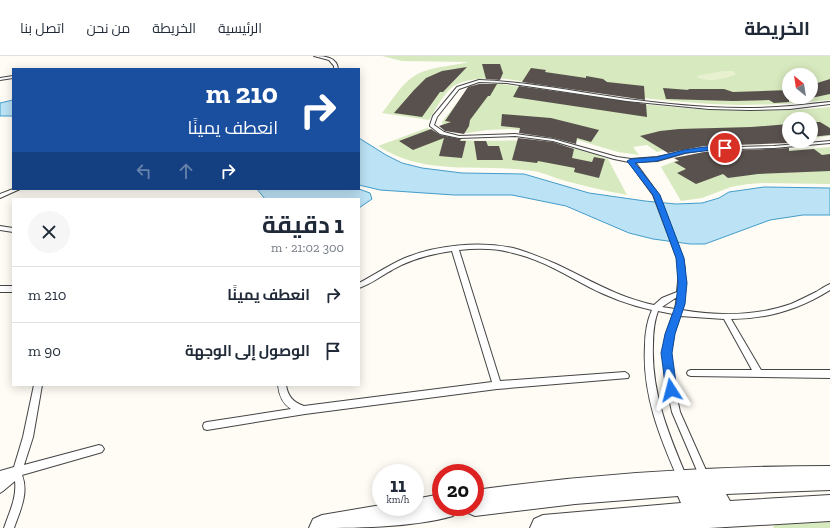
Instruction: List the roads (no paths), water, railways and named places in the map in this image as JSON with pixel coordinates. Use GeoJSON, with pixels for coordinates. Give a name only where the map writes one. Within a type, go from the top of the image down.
{"type":"FeatureCollection","features":[{"type":"Feature","properties":{"kind":"street"},"geometry":{"type":"LineString","coordinates":[[484,502],[570,492],[696,483],[830,478]]}},
{"type":"Feature","properties":{"kind":"street"},"geometry":{"type":"LineString","coordinates":[[696,483],[714,520]]}},
{"type":"Feature","properties":{"kind":"street"},"geometry":{"type":"LineString","coordinates":[[543,528],[636,519],[714,520],[830,508]]}},
{"type":"Feature","properties":{"kind":"street"},"geometry":{"type":"LineString","coordinates":[[322,528],[432,509]]}},
{"type":"Feature","properties":{"kind":"lane"},"geometry":{"type":"LineString","coordinates":[[316,56],[333,61],[336,68]]}},
{"type":"Feature","properties":{"kind":"lane"},"geometry":{"type":"LineString","coordinates":[[0,79],[12,77]]}},
{"type":"Feature","properties":{"kind":"lane"},"geometry":{"type":"LineString","coordinates":[[830,103],[769,108],[710,107],[642,101],[488,81],[471,83],[458,88],[433,121],[432,125],[436,129],[450,135],[459,136],[496,134],[534,136],[572,144],[612,157],[631,161],[657,159],[684,152],[704,149],[774,147],[830,142]]}},
{"type":"Feature","properties":{"kind":"lane"},"geometry":{"type":"LineString","coordinates":[[631,161],[656,195],[676,246],[682,270],[682,283],[678,312],[670,334],[666,353],[669,379],[676,412],[688,443],[696,483]]}},
{"type":"Feature","properties":{"kind":"lane"},"geometry":{"type":"LineString","coordinates":[[0,196],[15,190]]}},
{"type":"Feature","properties":{"kind":"lane"},"geometry":{"type":"LineString","coordinates":[[0,228],[12,230]]}},
{"type":"Feature","properties":{"kind":"lane"},"geometry":{"type":"LineString","coordinates":[[360,285],[417,256],[477,247],[500,248],[544,260],[606,292],[656,309],[678,312],[726,316],[780,310],[802,303],[830,287]]}},
{"type":"Feature","properties":{"kind":"lane"},"geometry":{"type":"LineString","coordinates":[[455,250],[497,385]]}},
{"type":"Feature","properties":{"kind":"lane"},"geometry":{"type":"LineString","coordinates":[[0,289],[12,289]]}},
{"type":"Feature","properties":{"kind":"lane"},"geometry":{"type":"LineString","coordinates":[[680,293],[671,297],[656,309],[650,329],[647,352],[649,380],[656,412],[668,444],[696,483]]}},
{"type":"Feature","properties":{"kind":"lane"},"geometry":{"type":"LineString","coordinates":[[726,316],[758,373]]}},
{"type":"Feature","properties":{"kind":"lane"},"geometry":{"type":"LineString","coordinates":[[691,373],[830,374]]}},
{"type":"Feature","properties":{"kind":"lane"},"geometry":{"type":"LineString","coordinates":[[208,426],[304,410],[497,385],[625,376]]}},
{"type":"Feature","properties":{"kind":"lane"},"geometry":{"type":"LineString","coordinates":[[0,488],[16,473],[28,437],[38,386]]}},
{"type":"Feature","properties":{"kind":"lane"},"geometry":{"type":"LineString","coordinates":[[282,386],[282,393],[286,401],[294,407],[304,410]]}},
{"type":"Feature","properties":{"kind":"lane"},"geometry":{"type":"LineString","coordinates":[[0,476],[16,473],[99,449]]}},
{"type":"Feature","properties":{"kind":"lane"},"geometry":{"type":"LineString","coordinates":[[9,528],[20,495],[21,486],[16,473]]}},
{"type":"Feature","properties":{"kind":"water"},"geometry":{"type":"Polygon","coordinates":[[[12,100],[12,116],[0,116],[0,103],[12,100]]]}},
{"type":"Feature","properties":{"kind":"water"},"geometry":{"type":"Polygon","coordinates":[[[360,139],[402,163],[422,168],[462,173],[524,174],[589,193],[645,201],[676,204],[702,203],[719,198],[729,192],[764,187],[830,188],[830,215],[803,215],[770,220],[705,244],[690,244],[653,239],[629,233],[566,206],[512,195],[454,195],[380,190],[360,185],[360,139]]]}},
{"type":"Feature","properties":{"kind":"water"},"geometry":{"type":"Polygon","coordinates":[[[360,189],[370,193],[372,199],[360,207],[360,198],[264,198],[258,190],[360,189]]]}}]}
